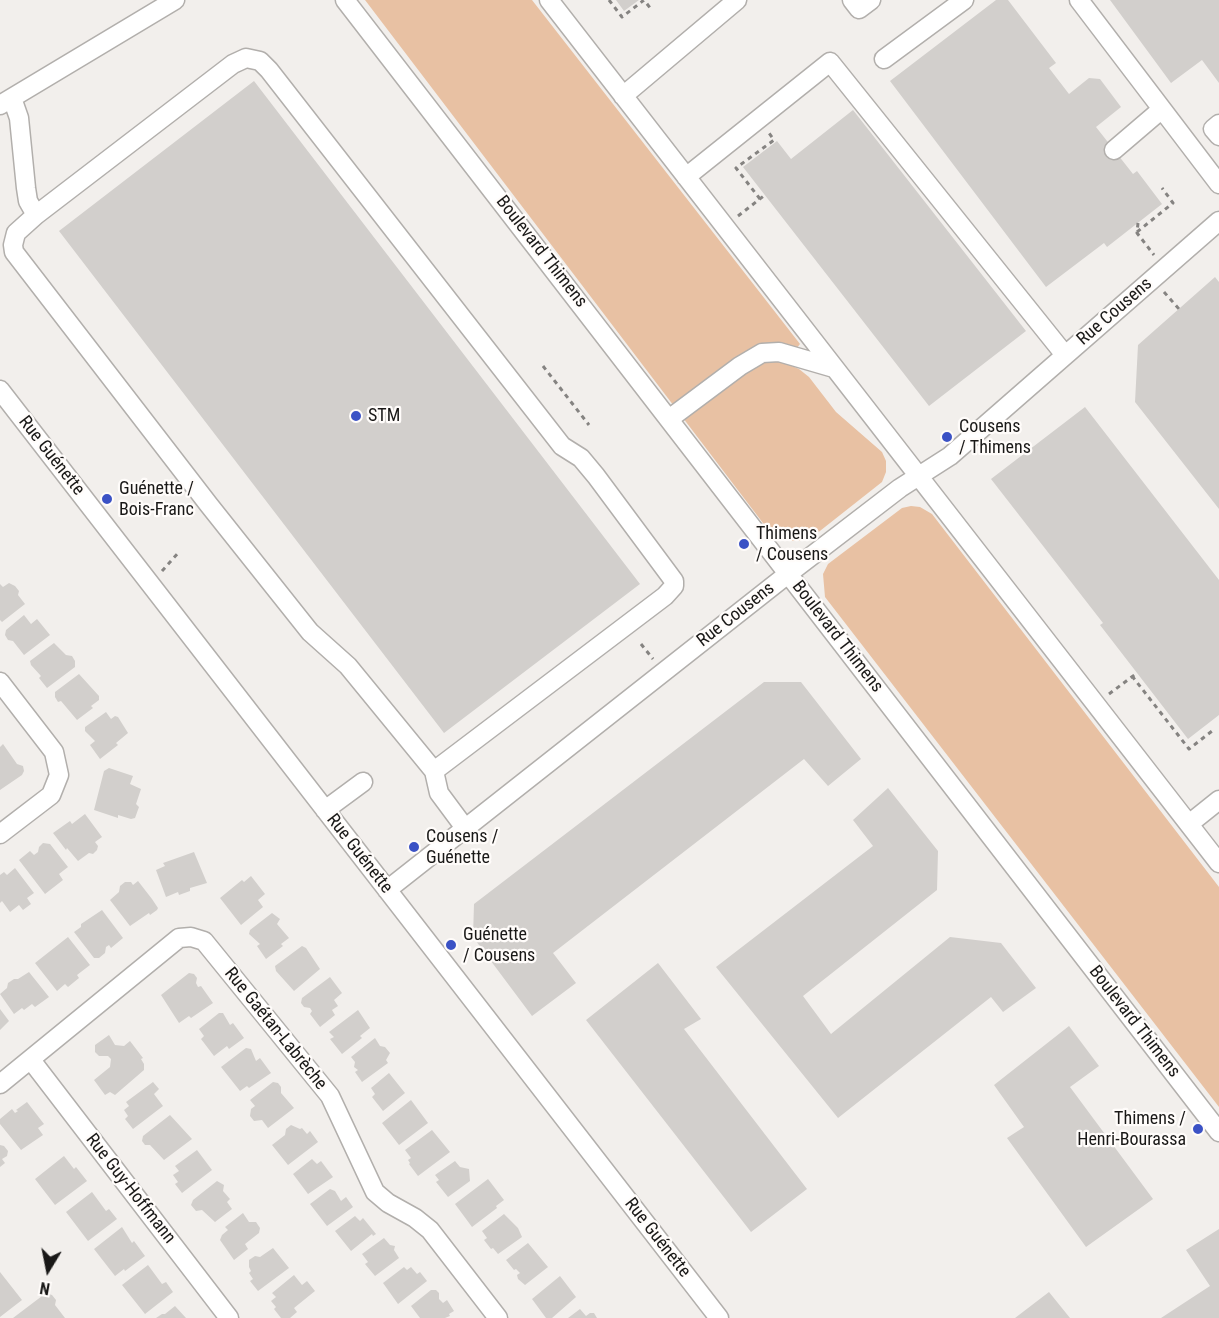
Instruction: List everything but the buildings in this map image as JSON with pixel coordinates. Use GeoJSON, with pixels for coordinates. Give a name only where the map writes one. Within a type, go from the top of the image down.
{"type":"FeatureCollection","features":[{"type":"Feature","properties":{"kind":"street"},"geometry":{"type":"LineString","coordinates":[[36,215],[28,201],[19,118],[6,102],[175,0]]}},
{"type":"Feature","properties":{"kind":"street","name":"Boulevard Thimens"},"geometry":{"type":"LineString","coordinates":[[345,0],[1219,1132]]}},
{"type":"Feature","properties":{"kind":"street"},"geometry":{"type":"LineString","coordinates":[[549,0],[1189,824],[1217,854]]}},
{"type":"Feature","properties":{"kind":"street"},"geometry":{"type":"LineString","coordinates":[[623,96],[737,0]]}},
{"type":"Feature","properties":{"kind":"street"},"geometry":{"type":"LineString","coordinates":[[852,0],[859,9],[871,0]]}},
{"type":"Feature","properties":{"kind":"street"},"geometry":{"type":"LineString","coordinates":[[884,59],[964,0]]}},
{"type":"Feature","properties":{"kind":"street"},"geometry":{"type":"LineString","coordinates":[[1079,0],[1219,184]]}},
{"type":"Feature","properties":{"kind":"street"},"geometry":{"type":"LineString","coordinates":[[434,771],[665,596],[674,586],[672,577],[581,458],[562,446],[269,70],[260,61],[246,58],[233,64],[36,215],[16,233],[13,245],[17,258],[208,505],[310,632],[348,666],[434,771],[439,794],[465,828]]}},
{"type":"Feature","properties":{"kind":"street"},"geometry":{"type":"LineString","coordinates":[[686,177],[830,62],[1065,355]]}},
{"type":"Feature","properties":{"kind":"street"},"geometry":{"type":"LineString","coordinates":[[1114,150],[1162,109]]}},
{"type":"Feature","properties":{"kind":"street"},"geometry":{"type":"LineString","coordinates":[[1219,124],[1214,129],[1219,136]]}},
{"type":"Feature","properties":{"kind":"street","name":"Rue Cousens"},"geometry":{"type":"LineString","coordinates":[[387,890],[900,488],[950,456],[1065,355],[1215,231]]}},
{"type":"Feature","properties":{"kind":"street"},"geometry":{"type":"LineString","coordinates":[[669,419],[740,366],[762,353],[779,352],[834,368]]}},
{"type":"Feature","properties":{"kind":"street","name":"Rue Guénette"},"geometry":{"type":"LineString","coordinates":[[0,390],[718,1318]]}},
{"type":"Feature","properties":{"kind":"street"},"geometry":{"type":"LineString","coordinates":[[0,682],[54,752],[59,775],[51,795],[0,834]]}},
{"type":"Feature","properties":{"kind":"street"},"geometry":{"type":"LineString","coordinates":[[325,810],[363,782]]}},
{"type":"Feature","properties":{"kind":"street"},"geometry":{"type":"LineString","coordinates":[[1189,824],[1219,800]]}},
{"type":"Feature","properties":{"kind":"street","name":"Rue Gaétan-Labrèche"},"geometry":{"type":"LineString","coordinates":[[0,1084],[179,938],[191,937],[204,941],[330,1096],[375,1192],[430,1230],[498,1318]]}},
{"type":"Feature","properties":{"kind":"street","name":"Rue Guy-Hoffmann"},"geometry":{"type":"LineString","coordinates":[[31,1060],[229,1318]]}},
{"type":"Feature","properties":{"kind":"path"},"geometry":{"type":"LineString","coordinates":[[609,0],[622,17],[644,0],[651,9]]}},
{"type":"Feature","properties":{"kind":"path"},"geometry":{"type":"LineString","coordinates":[[760,199],[736,168],[774,140],[772,137]]}},
{"type":"Feature","properties":{"kind":"path"},"geometry":{"type":"LineString","coordinates":[[1137,232],[1173,202],[1162,188]]}},
{"type":"Feature","properties":{"kind":"path"},"geometry":{"type":"LineString","coordinates":[[738,216],[765,195]]}},
{"type":"Feature","properties":{"kind":"path"},"geometry":{"type":"LineString","coordinates":[[1137,223],[1137,232],[1154,255]]}},
{"type":"Feature","properties":{"kind":"path"},"geometry":{"type":"LineString","coordinates":[[1161,288],[1179,309]]}},
{"type":"Feature","properties":{"kind":"path"},"geometry":{"type":"LineString","coordinates":[[543,366],[589,425]]}},
{"type":"Feature","properties":{"kind":"path"},"geometry":{"type":"LineString","coordinates":[[162,571],[179,552]]}},
{"type":"Feature","properties":{"kind":"path"},"geometry":{"type":"LineString","coordinates":[[641,644],[653,659]]}},
{"type":"Feature","properties":{"kind":"path"},"geometry":{"type":"LineString","coordinates":[[1109,694],[1137,673]]}},
{"type":"Feature","properties":{"kind":"path"},"geometry":{"type":"LineString","coordinates":[[1132,676],[1189,749],[1212,731]]}},
{"type":"Feature","properties":{"kind":"shaded area"},"geometry":{"type":"Polygon","coordinates":[[[365,0],[532,0],[800,344],[785,363],[799,369],[809,377],[836,412],[882,452],[886,461],[886,472],[882,482],[811,538],[789,541],[769,531],[365,0]]]}},
{"type":"Feature","properties":{"kind":"shaded area"},"geometry":{"type":"Polygon","coordinates":[[[920,507],[932,514],[1219,887],[1219,1107],[825,597],[823,574],[828,564],[902,508],[920,507]]]}},
{"type":"Feature","properties":{"kind":"place","name":"STM"},"geometry":{"type":"Point","coordinates":[356,416]}},
{"type":"Feature","properties":{"kind":"place","name":"Cousens / Thimens"},"geometry":{"type":"Point","coordinates":[947,437]}},
{"type":"Feature","properties":{"kind":"place","name":"Guénette / Bois-Franc"},"geometry":{"type":"Point","coordinates":[107,499]}},
{"type":"Feature","properties":{"kind":"place","name":"Thimens / Cousens"},"geometry":{"type":"Point","coordinates":[744,544]}},
{"type":"Feature","properties":{"kind":"place","name":"Cousens / Guénette"},"geometry":{"type":"Point","coordinates":[414,847]}},
{"type":"Feature","properties":{"kind":"place","name":"Guénette / Cousens"},"geometry":{"type":"Point","coordinates":[451,945]}},
{"type":"Feature","properties":{"kind":"place","name":"Thimens / Henri-Bourassa"},"geometry":{"type":"Point","coordinates":[1198,1129]}}]}
